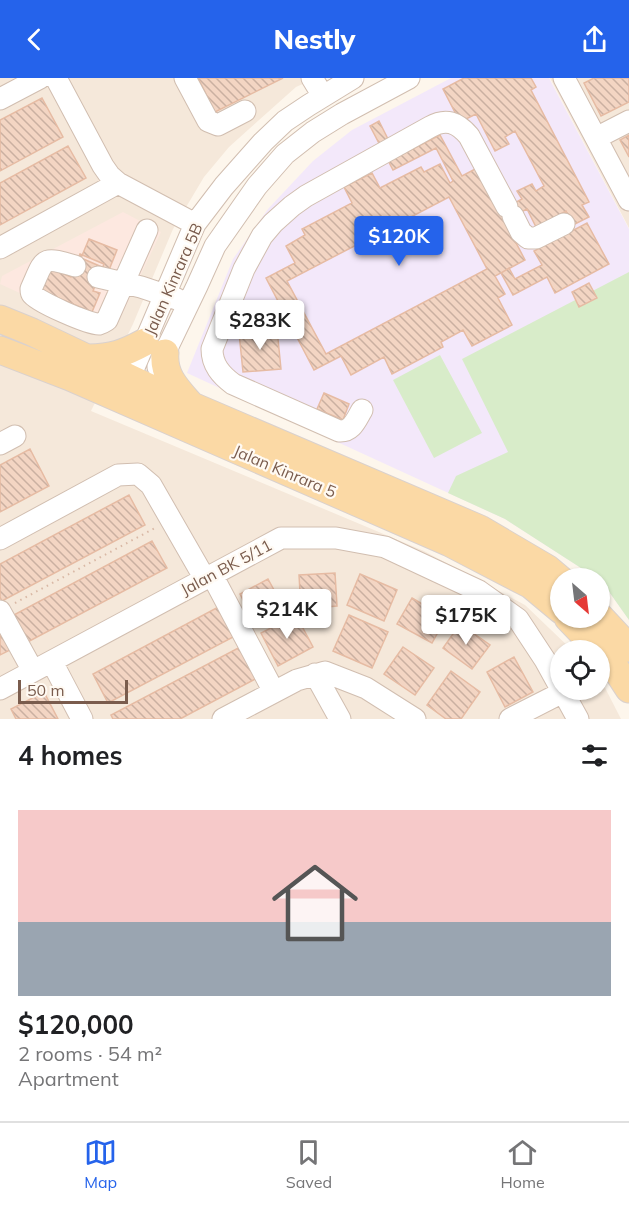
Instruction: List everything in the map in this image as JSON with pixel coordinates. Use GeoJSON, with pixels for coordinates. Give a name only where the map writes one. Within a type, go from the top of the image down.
{"type":"FeatureCollection","features":[{"type":"Feature","properties":{"kind":"main road","name":"Jalan Kinrara 5"},"geometry":{"type":"LineString","coordinates":[[0,319],[88,358],[134,393],[450,543],[531,585],[550,601]]}},
{"type":"Feature","properties":{"kind":"main road"},"geometry":{"type":"LineString","coordinates":[[88,358],[108,357],[155,347],[176,387],[190,405]]}},
{"type":"Feature","properties":{"kind":"main road","name":"Jalan Kinrara 5"},"geometry":{"type":"LineString","coordinates":[[0,350],[70,377],[190,405],[480,529],[550,571]]}},
{"type":"Feature","properties":{"kind":"main road"},"geometry":{"type":"LineString","coordinates":[[578,628],[614,666],[629,689]]}},
{"type":"Feature","properties":{"kind":"main road"},"geometry":{"type":"LineString","coordinates":[[610,628],[629,648]]}},
{"type":"Feature","properties":{"kind":"street"},"geometry":{"type":"LineString","coordinates":[[0,99],[40,78]]}},
{"type":"Feature","properties":{"kind":"street"},"geometry":{"type":"LineString","coordinates":[[56,78],[110,176],[118,183],[195,224]]}},
{"type":"Feature","properties":{"kind":"street"},"geometry":{"type":"LineString","coordinates":[[185,78],[208,121],[218,125],[245,111]]}},
{"type":"Feature","properties":{"kind":"street","name":"Jalan Kinrara 5B"},"geometry":{"type":"LineString","coordinates":[[155,347],[165,294],[195,224],[224,186],[263,142],[318,87],[353,78]]}},
{"type":"Feature","properties":{"kind":"street","name":"Jalan Kinrara 5B"},"geometry":{"type":"LineString","coordinates":[[134,393],[155,347],[189,303],[215,246],[257,186],[285,154],[313,132],[342,114],[380,85],[409,78]]}},
{"type":"Feature","properties":{"kind":"street"},"geometry":{"type":"LineString","coordinates":[[564,78],[629,200]]}},
{"type":"Feature","properties":{"kind":"street"},"geometry":{"type":"LineString","coordinates":[[362,410],[351,429],[345,432],[339,431],[233,384],[218,370],[212,356],[212,349],[244,269],[262,236],[273,223],[306,196],[438,122],[445,121],[463,129],[469,136],[521,232],[528,238],[536,238],[564,224]]}},
{"type":"Feature","properties":{"kind":"street"},"geometry":{"type":"LineString","coordinates":[[596,138],[629,121]]}},
{"type":"Feature","properties":{"kind":"street"},"geometry":{"type":"LineString","coordinates":[[0,248],[118,183]]}},
{"type":"Feature","properties":{"kind":"street"},"geometry":{"type":"LineString","coordinates":[[234,219],[262,236]]}},
{"type":"Feature","properties":{"kind":"street"},"geometry":{"type":"LineString","coordinates":[[75,266],[52,259],[42,264],[31,292],[33,296],[45,303],[75,317],[93,324],[100,324],[107,320],[147,230]]}},
{"type":"Feature","properties":{"kind":"street"},"geometry":{"type":"LineString","coordinates":[[98,277],[141,287],[189,303]]}},
{"type":"Feature","properties":{"kind":"street"},"geometry":{"type":"LineString","coordinates":[[32,332],[45,303]]}},
{"type":"Feature","properties":{"kind":"street"},"geometry":{"type":"LineString","coordinates":[[0,540],[118,475],[138,474],[151,485],[208,577],[274,692]]}},
{"type":"Feature","properties":{"kind":"street","name":"Jalan BK 5/11"},"geometry":{"type":"LineString","coordinates":[[0,689],[281,538],[336,538],[385,547],[479,591],[518,620],[550,669]]}},
{"type":"Feature","properties":{"kind":"street"},"geometry":{"type":"LineString","coordinates":[[0,611],[82,719]]}},
{"type":"Feature","properties":{"kind":"street"},"geometry":{"type":"LineString","coordinates":[[223,719],[297,680],[325,672],[366,688],[415,719]]}},
{"type":"Feature","properties":{"kind":"street"},"geometry":{"type":"LineString","coordinates":[[315,674],[340,719]]}},
{"type":"Feature","properties":{"kind":"street"},"geometry":{"type":"LineString","coordinates":[[510,719],[550,697]]}},
{"type":"Feature","properties":{"kind":"street","name":"Jalan BK 5/11"},"geometry":{"type":"LineString","coordinates":[[568,700],[578,719]]}},
{"type":"Feature","properties":{"kind":"path"},"geometry":{"type":"LineString","coordinates":[[0,611],[171,520]]}},
{"type":"Feature","properties":{"kind":"shaded area"},"geometry":{"type":"Polygon","coordinates":[[[0,78],[316,78],[296,87],[229,147],[204,177],[173,229],[133,324],[91,411],[424,551],[525,605],[562,640],[550,640],[550,700],[610,700],[610,698],[621,719],[0,719],[0,78]]]}},
{"type":"Feature","properties":{"kind":"shaded area"},"geometry":{"type":"Polygon","coordinates":[[[451,78],[549,78],[629,229],[629,620],[610,593],[610,568],[581,568],[505,519],[187,373],[233,259],[268,209],[313,161],[352,130],[451,78]]]}},
{"type":"Feature","properties":{"kind":"shaded area"},"geometry":{"type":"Polygon","coordinates":[[[550,78],[629,78],[629,228],[550,78]]]}},
{"type":"Feature","properties":{"kind":"shaded area"},"geometry":{"type":"Polygon","coordinates":[[[123,212],[161,232],[121,317],[99,329],[0,284],[2,276],[123,212]]]}},
{"type":"Feature","properties":{"kind":"green space"},"geometry":{"type":"Polygon","coordinates":[[[629,272],[629,620],[610,593],[610,568],[581,568],[505,519],[448,493],[456,476],[508,452],[462,359],[629,272]]]}},
{"type":"Feature","properties":{"kind":"green space"},"geometry":{"type":"Polygon","coordinates":[[[440,355],[482,433],[434,458],[393,380],[440,355]]]}},
{"type":"Feature","properties":{"kind":"building"},"geometry":{"type":"Polygon","coordinates":[[[198,78],[283,78],[215,112],[198,78]]]}},
{"type":"Feature","properties":{"kind":"building"},"geometry":{"type":"Polygon","coordinates":[[[464,78],[531,78],[536,87],[531,90],[589,202],[582,205],[589,217],[573,225],[566,211],[536,227],[527,209],[505,220],[500,211],[522,199],[517,191],[532,184],[536,191],[544,186],[515,131],[505,137],[509,144],[495,151],[476,114],[460,122],[443,89],[464,78]]]}},
{"type":"Feature","properties":{"kind":"building"},"geometry":{"type":"Polygon","coordinates":[[[594,78],[629,78],[629,102],[601,116],[584,83],[594,78]]]}},
{"type":"Feature","properties":{"kind":"building"},"geometry":{"type":"Polygon","coordinates":[[[42,98],[63,137],[0,171],[0,120],[42,98]]]}},
{"type":"Feature","properties":{"kind":"building"},"geometry":{"type":"Polygon","coordinates":[[[379,121],[397,157],[440,135],[462,176],[477,168],[525,260],[495,276],[505,294],[498,298],[512,325],[472,346],[463,330],[441,342],[443,347],[392,374],[384,357],[351,375],[341,356],[314,370],[266,278],[295,263],[286,246],[305,235],[302,229],[352,203],[344,187],[372,173],[380,188],[421,167],[424,172],[440,164],[450,183],[453,181],[436,148],[393,170],[370,126],[379,121]],[[449,197],[382,232],[386,239],[368,248],[364,241],[287,281],[326,354],[487,269],[449,197]]]}},
{"type":"Feature","properties":{"kind":"building"},"geometry":{"type":"Polygon","coordinates":[[[629,135],[629,157],[620,140],[629,135]]]}},
{"type":"Feature","properties":{"kind":"building"},"geometry":{"type":"Polygon","coordinates":[[[68,146],[86,178],[0,225],[0,183],[68,146]]]}},
{"type":"Feature","properties":{"kind":"building"},"geometry":{"type":"Polygon","coordinates":[[[587,223],[609,264],[555,293],[547,277],[513,295],[501,273],[509,268],[515,279],[542,265],[534,251],[587,223]]]}},
{"type":"Feature","properties":{"kind":"building"},"geometry":{"type":"Polygon","coordinates":[[[89,239],[117,250],[109,270],[81,258],[89,239]]]}},
{"type":"Feature","properties":{"kind":"building"},"geometry":{"type":"Polygon","coordinates":[[[80,254],[104,264],[93,291],[100,293],[92,312],[39,290],[48,267],[71,277],[80,254]]]}},
{"type":"Feature","properties":{"kind":"building"},"geometry":{"type":"Polygon","coordinates":[[[589,283],[597,298],[579,307],[572,292],[589,283]]]}},
{"type":"Feature","properties":{"kind":"building"},"geometry":{"type":"Polygon","coordinates":[[[277,329],[281,369],[243,372],[239,333],[277,329]]]}},
{"type":"Feature","properties":{"kind":"building"},"geometry":{"type":"Polygon","coordinates":[[[324,393],[349,404],[343,420],[317,409],[324,393]]]}},
{"type":"Feature","properties":{"kind":"building"},"geometry":{"type":"Polygon","coordinates":[[[30,449],[49,486],[0,512],[0,465],[30,449]]]}},
{"type":"Feature","properties":{"kind":"building"},"geometry":{"type":"Polygon","coordinates":[[[129,495],[145,525],[2,601],[0,564],[129,495]]]}},
{"type":"Feature","properties":{"kind":"building"},"geometry":{"type":"Polygon","coordinates":[[[152,541],[167,568],[24,644],[10,617],[152,541]]]}},
{"type":"Feature","properties":{"kind":"building"},"geometry":{"type":"Polygon","coordinates":[[[335,573],[337,606],[301,609],[299,575],[335,573]]]}},
{"type":"Feature","properties":{"kind":"building"},"geometry":{"type":"Polygon","coordinates":[[[360,574],[397,590],[384,621],[347,605],[360,574]]]}},
{"type":"Feature","properties":{"kind":"building"},"geometry":{"type":"Polygon","coordinates":[[[268,579],[285,610],[256,625],[240,594],[268,579]]]}},
{"type":"Feature","properties":{"kind":"building"},"geometry":{"type":"Polygon","coordinates":[[[412,598],[446,618],[432,643],[397,624],[412,598]]]}},
{"type":"Feature","properties":{"kind":"building"},"geometry":{"type":"Polygon","coordinates":[[[222,605],[237,635],[108,703],[93,674],[222,605]]]}},
{"type":"Feature","properties":{"kind":"building"},"geometry":{"type":"Polygon","coordinates":[[[296,615],[313,647],[278,666],[261,633],[296,615]]]}},
{"type":"Feature","properties":{"kind":"building"},"geometry":{"type":"Polygon","coordinates":[[[349,615],[388,632],[372,668],[333,651],[349,615]]]}},
{"type":"Feature","properties":{"kind":"building"},"geometry":{"type":"Polygon","coordinates":[[[0,622],[14,648],[0,655],[0,622]]]}},
{"type":"Feature","properties":{"kind":"building"},"geometry":{"type":"Polygon","coordinates":[[[460,624],[490,645],[472,669],[443,648],[460,624]]]}},
{"type":"Feature","properties":{"kind":"building"},"geometry":{"type":"Polygon","coordinates":[[[244,645],[261,676],[180,719],[113,719],[111,715],[244,645]]]}},
{"type":"Feature","properties":{"kind":"building"},"geometry":{"type":"Polygon","coordinates":[[[403,647],[434,668],[415,695],[384,674],[403,647]]]}},
{"type":"Feature","properties":{"kind":"building"},"geometry":{"type":"Polygon","coordinates":[[[514,657],[533,692],[505,707],[487,672],[514,657]]]}},
{"type":"Feature","properties":{"kind":"building"},"geometry":{"type":"Polygon","coordinates":[[[451,671],[480,692],[461,719],[446,719],[427,705],[451,671]]]}},
{"type":"Feature","properties":{"kind":"building"},"geometry":{"type":"Polygon","coordinates":[[[44,692],[58,719],[16,719],[11,709],[44,692]]]}}]}
